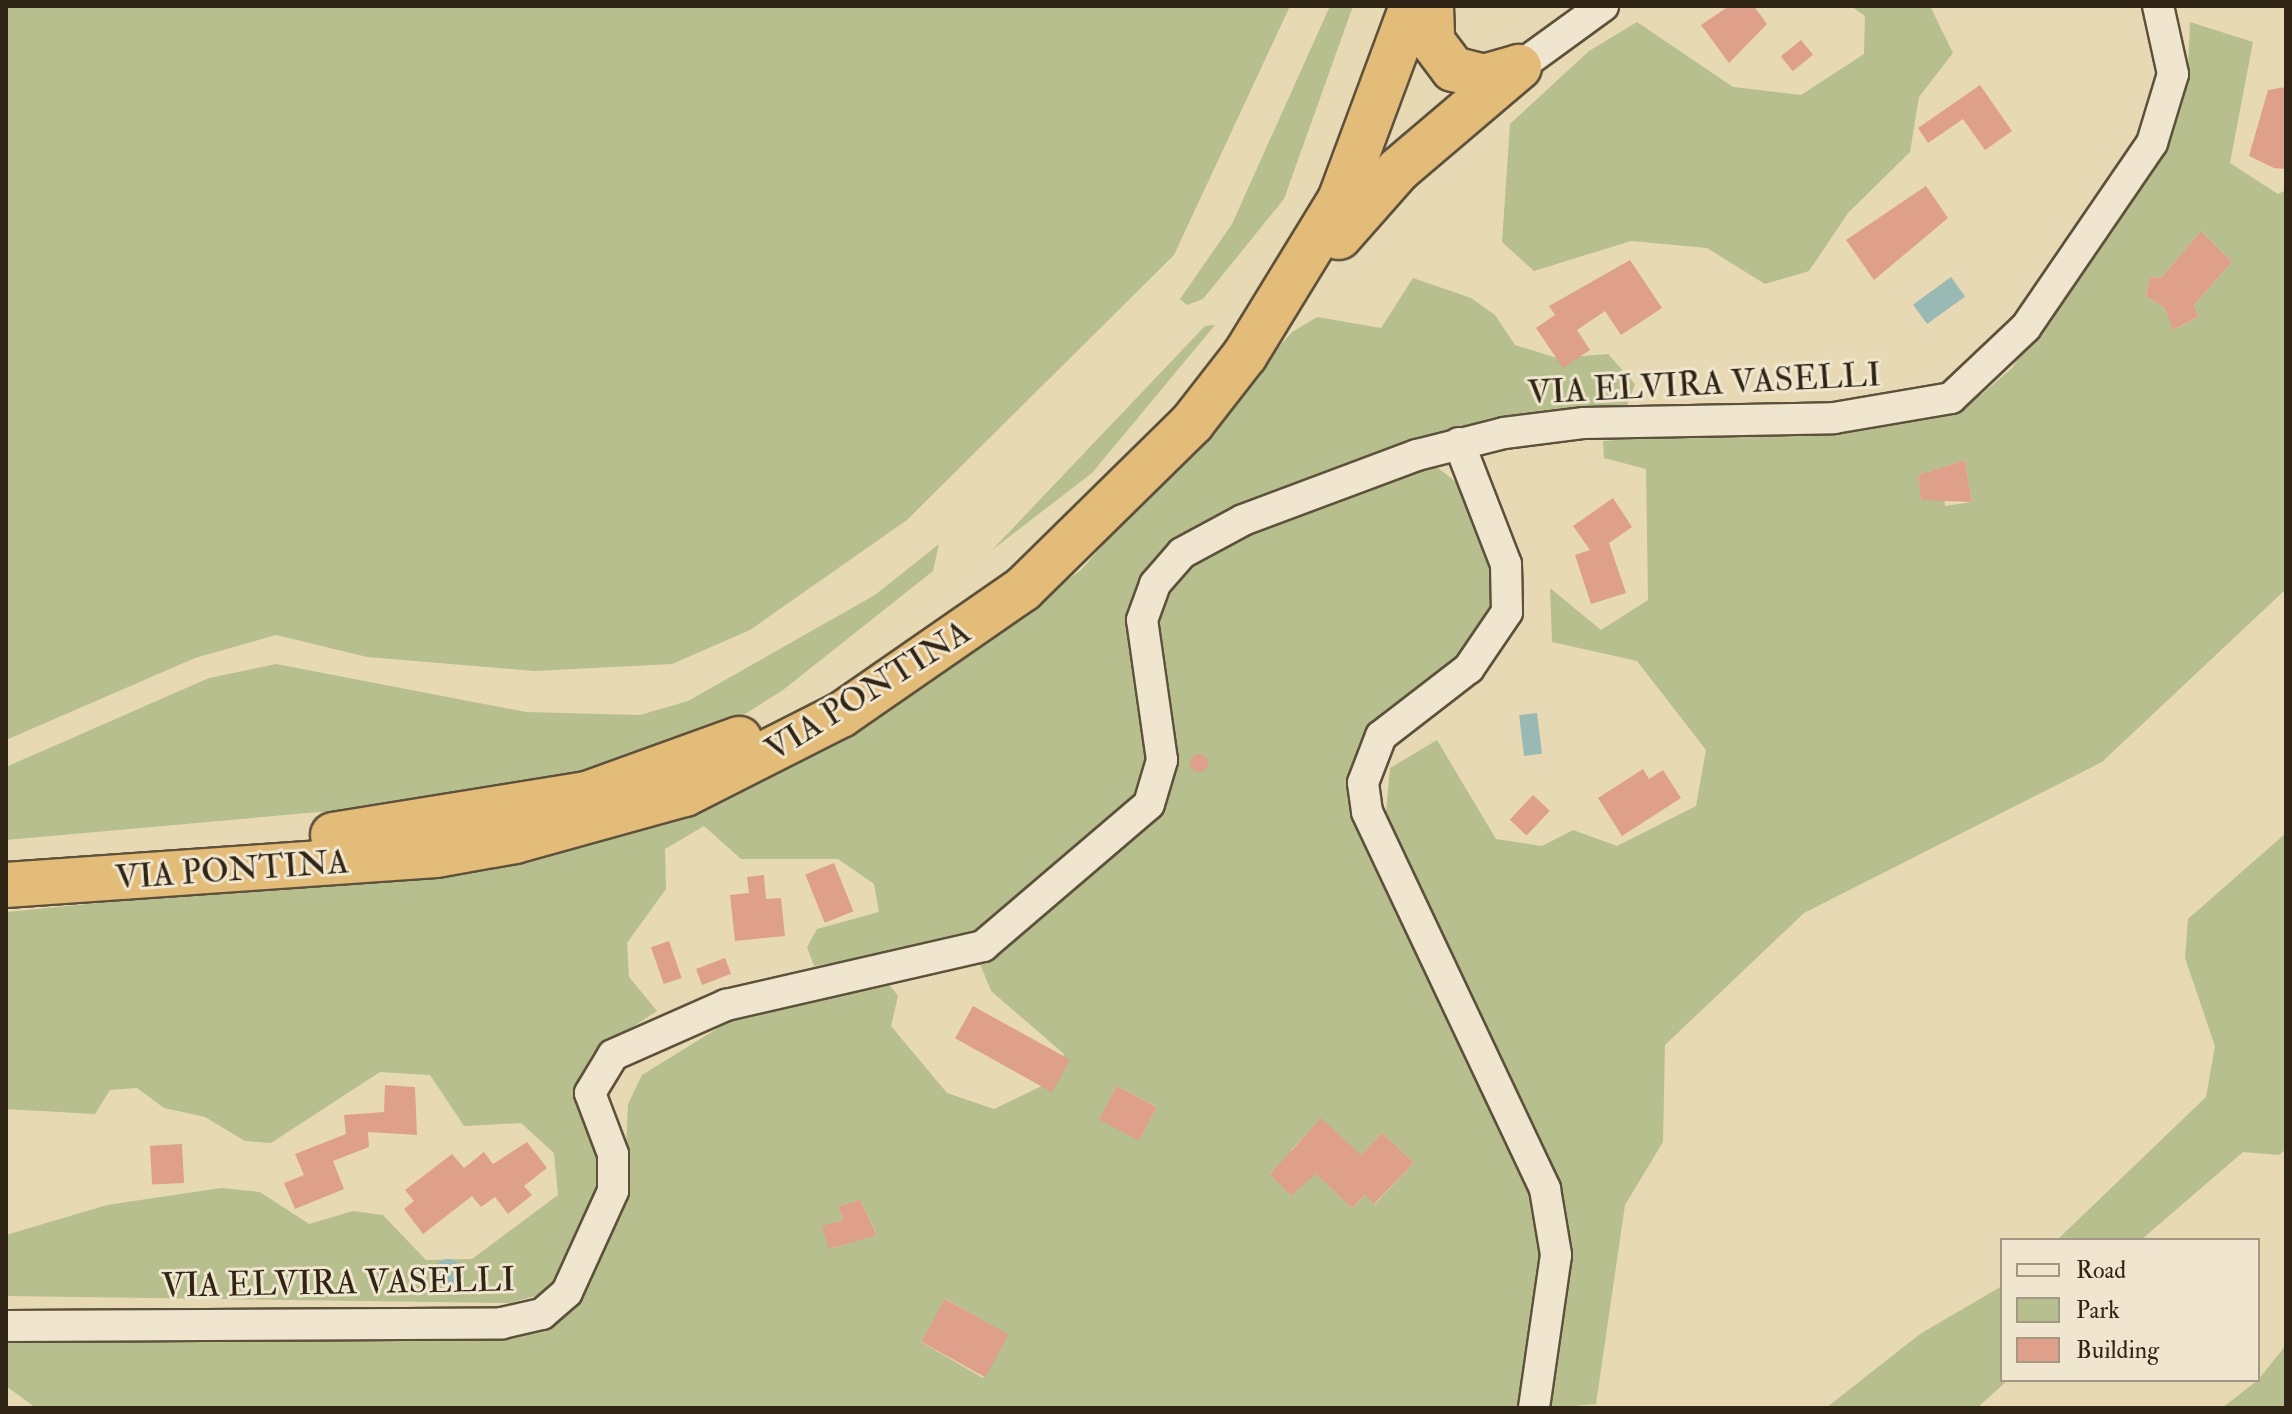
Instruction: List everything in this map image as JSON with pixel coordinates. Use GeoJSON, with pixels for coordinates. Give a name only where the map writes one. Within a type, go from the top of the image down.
{"type":"FeatureCollection","features":[{"type":"Feature","properties":{"kind":"highway","name":"VIA PONTINA"},"geometry":{"type":"LineString","coordinates":[[6,860],[283,842],[587,794],[725,746],[918,637],[1089,490],[1224,338],[1313,189],[1387,6]]}},
{"type":"Feature","properties":{"kind":"highway","name":"VIA PONTINA"},"geometry":{"type":"LineString","coordinates":[[6,885],[436,855],[591,824],[698,788],[841,715],[1023,589],[1192,423],[1245,355],[1340,200],[1412,6]]}},
{"type":"Feature","properties":{"kind":"highway"},"geometry":{"type":"LineString","coordinates":[[1431,6],[1432,41],[1453,69],[1484,77],[1519,67]]}},
{"type":"Feature","properties":{"kind":"highway"},"geometry":{"type":"LineString","coordinates":[[1245,355],[1370,199],[1519,67]]}},
{"type":"Feature","properties":{"kind":"street"},"geometry":{"type":"LineString","coordinates":[[1519,67],[1603,6]]}},
{"type":"Feature","properties":{"kind":"street","name":"VIA ELVIRA VASELLI"},"geometry":{"type":"LineString","coordinates":[[6,1326],[502,1323],[542,1314],[567,1292],[615,1183],[590,1093],[613,1055],[726,1005],[946,960],[1003,933],[1107,846],[1158,789],[1162,760],[1142,620],[1170,564],[1243,520],[1459,443],[1584,423],[1834,418],[1951,398],[1991,368],[2026,327],[2152,143],[2173,74],[2158,6]]}},
{"type":"Feature","properties":{"kind":"street"},"geometry":{"type":"LineString","coordinates":[[1459,443],[1506,564],[1507,612],[1469,668],[1381,736],[1363,783],[1367,812],[1545,1189],[1556,1255],[1534,1408]]}},
{"type":"Feature","properties":{"kind":"green space"},"geometry":{"type":"Polygon","coordinates":[[[6,6],[1290,6],[1174,255],[907,520],[750,630],[672,664],[534,671],[367,657],[276,635],[195,658],[6,740],[6,6]]]}},
{"type":"Feature","properties":{"kind":"green space"},"geometry":{"type":"Polygon","coordinates":[[[1330,6],[1353,6],[1284,199],[1203,299],[1187,305],[1180,299],[1232,224],[1330,6]]]}},
{"type":"Feature","properties":{"kind":"green space"},"geometry":{"type":"Polygon","coordinates":[[[1851,6],[1930,6],[1953,53],[1919,97],[1910,152],[1848,213],[1809,271],[1765,284],[1707,248],[1631,241],[1534,271],[1502,242],[1510,124],[1589,51],[1637,22],[1733,87],[1801,95],[1864,54],[1865,16],[1851,6]]]}},
{"type":"Feature","properties":{"kind":"green space"},"geometry":{"type":"Polygon","coordinates":[[[2190,22],[2253,42],[2230,163],[2278,194],[2286,190],[2286,589],[2102,762],[1804,913],[1665,1045],[1663,1142],[1625,1205],[1596,1404],[1549,1408],[1569,1225],[1385,823],[1390,768],[1437,740],[1496,839],[1542,846],[1573,830],[1617,846],[1696,806],[1706,750],[1637,661],[1552,642],[1550,588],[1601,630],[1648,600],[1646,469],[1604,458],[1603,441],[1926,420],[1981,395],[2012,368],[2164,148],[2188,69],[2190,22]],[[2201,231],[2161,278],[2150,277],[2146,296],[2165,308],[2174,330],[2198,317],[2194,305],[2232,262],[2201,231]],[[1965,460],[1918,475],[1921,499],[1944,496],[1945,506],[1972,502],[1965,460]]]}},
{"type":"Feature","properties":{"kind":"green space"},"geometry":{"type":"Polygon","coordinates":[[[1413,278],[1471,298],[1495,315],[1515,345],[1557,358],[1608,354],[1635,384],[1625,411],[1453,429],[1224,513],[1187,535],[1146,580],[1128,636],[1155,770],[1144,793],[1002,924],[962,941],[814,966],[807,947],[817,929],[879,912],[874,884],[838,859],[741,859],[704,826],[665,849],[666,889],[627,943],[629,977],[657,1011],[592,1054],[580,1078],[579,1101],[612,1180],[567,1274],[540,1295],[509,1303],[6,1296],[6,1235],[107,1205],[221,1188],[260,1192],[309,1224],[353,1211],[383,1215],[426,1260],[472,1259],[558,1195],[554,1153],[521,1123],[464,1126],[430,1075],[380,1072],[271,1143],[245,1141],[205,1117],[164,1108],[137,1088],[110,1090],[95,1114],[6,1109],[6,912],[457,868],[936,675],[1081,570],[1292,332],[1317,317],[1381,328],[1413,278]]]}},
{"type":"Feature","properties":{"kind":"green space"},"geometry":{"type":"Polygon","coordinates":[[[1215,325],[1092,473],[992,550],[1205,326],[1215,325]]]}},
{"type":"Feature","properties":{"kind":"green space"},"geometry":{"type":"Polygon","coordinates":[[[1433,464],[1465,489],[1503,593],[1496,620],[1358,755],[1544,1210],[1548,1288],[1527,1408],[36,1408],[6,1386],[6,1334],[521,1332],[624,1193],[628,1104],[642,1075],[736,1017],[887,982],[898,996],[891,1026],[947,1093],[994,1109],[1050,1082],[1064,1054],[991,991],[980,964],[1148,821],[1172,783],[1170,720],[1152,621],[1161,589],[1202,549],[1433,464]],[[1117,1086],[1100,1119],[1139,1140],[1157,1107],[1117,1086]],[[1321,1119],[1291,1150],[1352,1208],[1365,1195],[1375,1204],[1414,1163],[1382,1133],[1355,1161],[1321,1119]],[[1289,1156],[1270,1173],[1291,1196],[1310,1179],[1289,1156]],[[860,1200],[839,1206],[843,1220],[823,1226],[830,1249],[877,1234],[860,1200]],[[946,1299],[921,1342],[983,1378],[1008,1335],[946,1299]]]}},
{"type":"Feature","properties":{"kind":"green space"},"geometry":{"type":"Polygon","coordinates":[[[939,544],[933,571],[783,690],[707,738],[599,776],[454,800],[6,840],[6,767],[209,678],[276,664],[526,712],[640,715],[688,701],[875,595],[939,544]]]}},
{"type":"Feature","properties":{"kind":"green space"},"geometry":{"type":"Polygon","coordinates":[[[2286,833],[2286,1149],[2279,1155],[2243,1152],[2143,1238],[2059,1238],[2206,1097],[2215,1046],[2185,958],[2188,919],[2286,833]]]}},
{"type":"Feature","properties":{"kind":"green space"},"geometry":{"type":"Polygon","coordinates":[[[2000,1287],[2000,1382],[2006,1382],[1977,1408],[1826,1408],[1920,1334],[2000,1287]]]}},
{"type":"Feature","properties":{"kind":"green space"},"geometry":{"type":"Polygon","coordinates":[[[2286,1345],[2286,1408],[2222,1408],[2255,1382],[2260,1382],[2260,1378],[2286,1345]]]}},
{"type":"Feature","properties":{"kind":"water"},"geometry":{"type":"Polygon","coordinates":[[[1951,277],[1965,296],[1927,324],[1913,305],[1951,277]]]}},
{"type":"Feature","properties":{"kind":"water"},"geometry":{"type":"Polygon","coordinates":[[[1537,713],[1542,754],[1524,756],[1519,715],[1537,713]]]}},
{"type":"Feature","properties":{"kind":"water"},"geometry":{"type":"Polygon","coordinates":[[[448,1259],[458,1263],[462,1273],[458,1283],[448,1287],[438,1283],[434,1273],[438,1263],[448,1259]]]}},
{"type":"Feature","properties":{"kind":"building"},"geometry":{"type":"Polygon","coordinates":[[[1729,6],[1754,6],[1767,24],[1729,63],[1701,25],[1729,6]]]}},
{"type":"Feature","properties":{"kind":"building"},"geometry":{"type":"Polygon","coordinates":[[[1801,40],[1813,55],[1793,71],[1781,56],[1801,40]]]}},
{"type":"Feature","properties":{"kind":"building"},"geometry":{"type":"Polygon","coordinates":[[[1980,85],[2012,131],[1985,150],[1963,119],[1928,143],[1918,128],[1980,85]]]}},
{"type":"Feature","properties":{"kind":"building"},"geometry":{"type":"Polygon","coordinates":[[[2286,87],[2286,169],[2274,168],[2249,156],[2268,90],[2286,87]]]}},
{"type":"Feature","properties":{"kind":"building"},"geometry":{"type":"Polygon","coordinates":[[[1926,186],[1948,218],[1874,280],[1846,240],[1926,186]]]}},
{"type":"Feature","properties":{"kind":"building"},"geometry":{"type":"Polygon","coordinates":[[[2201,231],[2232,262],[2194,305],[2198,317],[2173,330],[2165,308],[2146,296],[2150,277],[2161,278],[2201,231]]]}},
{"type":"Feature","properties":{"kind":"building"},"geometry":{"type":"Polygon","coordinates":[[[1630,260],[1662,308],[1621,335],[1605,311],[1577,330],[1590,350],[1563,368],[1536,328],[1555,315],[1549,306],[1630,260]]]}},
{"type":"Feature","properties":{"kind":"building"},"geometry":{"type":"Polygon","coordinates":[[[1965,460],[1972,502],[1921,500],[1918,475],[1965,460]]]}},
{"type":"Feature","properties":{"kind":"building"},"geometry":{"type":"Polygon","coordinates":[[[1613,498],[1632,527],[1609,543],[1626,593],[1591,604],[1575,555],[1590,550],[1573,526],[1613,498]]]}},
{"type":"Feature","properties":{"kind":"building"},"geometry":{"type":"Polygon","coordinates":[[[1199,754],[1208,763],[1199,772],[1190,763],[1199,754]]]}},
{"type":"Feature","properties":{"kind":"building"},"geometry":{"type":"Polygon","coordinates":[[[1643,769],[1649,779],[1663,770],[1681,798],[1622,836],[1598,798],[1643,769]]]}},
{"type":"Feature","properties":{"kind":"building"},"geometry":{"type":"Polygon","coordinates":[[[1533,795],[1550,811],[1527,836],[1510,820],[1533,795]]]}},
{"type":"Feature","properties":{"kind":"building"},"geometry":{"type":"Polygon","coordinates":[[[834,863],[853,911],[825,923],[805,875],[834,863]]]}},
{"type":"Feature","properties":{"kind":"building"},"geometry":{"type":"Polygon","coordinates":[[[764,875],[766,899],[781,898],[785,936],[735,941],[730,895],[749,893],[747,877],[764,875]]]}},
{"type":"Feature","properties":{"kind":"building"},"geometry":{"type":"Polygon","coordinates":[[[669,941],[682,978],[664,984],[651,947],[669,941]]]}},
{"type":"Feature","properties":{"kind":"building"},"geometry":{"type":"Polygon","coordinates":[[[725,958],[731,974],[702,985],[696,969],[725,958]]]}},
{"type":"Feature","properties":{"kind":"building"},"geometry":{"type":"Polygon","coordinates":[[[973,1006],[1070,1060],[1052,1092],[955,1038],[973,1006]]]}},
{"type":"Feature","properties":{"kind":"building"},"geometry":{"type":"Polygon","coordinates":[[[385,1085],[415,1087],[417,1135],[368,1132],[369,1147],[333,1161],[344,1189],[295,1209],[284,1183],[304,1175],[295,1154],[346,1134],[344,1115],[384,1112],[385,1085]]]}},
{"type":"Feature","properties":{"kind":"building"},"geometry":{"type":"Polygon","coordinates":[[[1117,1086],[1157,1107],[1139,1141],[1099,1120],[1117,1086]]]}},
{"type":"Feature","properties":{"kind":"building"},"geometry":{"type":"Polygon","coordinates":[[[1321,1118],[1361,1155],[1382,1133],[1414,1163],[1374,1204],[1365,1195],[1352,1208],[1316,1174],[1291,1196],[1270,1174],[1321,1118]]]}},
{"type":"Feature","properties":{"kind":"building"},"geometry":{"type":"Polygon","coordinates":[[[527,1142],[547,1168],[524,1186],[532,1195],[508,1214],[495,1197],[481,1207],[472,1196],[423,1234],[404,1209],[414,1201],[405,1190],[452,1154],[464,1168],[484,1152],[493,1164],[527,1142]]]}},
{"type":"Feature","properties":{"kind":"building"},"geometry":{"type":"Polygon","coordinates":[[[182,1144],[184,1183],[152,1185],[150,1146],[182,1144]]]}},
{"type":"Feature","properties":{"kind":"building"},"geometry":{"type":"Polygon","coordinates":[[[860,1200],[877,1235],[829,1249],[822,1226],[843,1220],[839,1206],[860,1200]]]}},
{"type":"Feature","properties":{"kind":"building"},"geometry":{"type":"Polygon","coordinates":[[[945,1299],[1009,1334],[985,1377],[921,1342],[945,1299]]]}}]}
